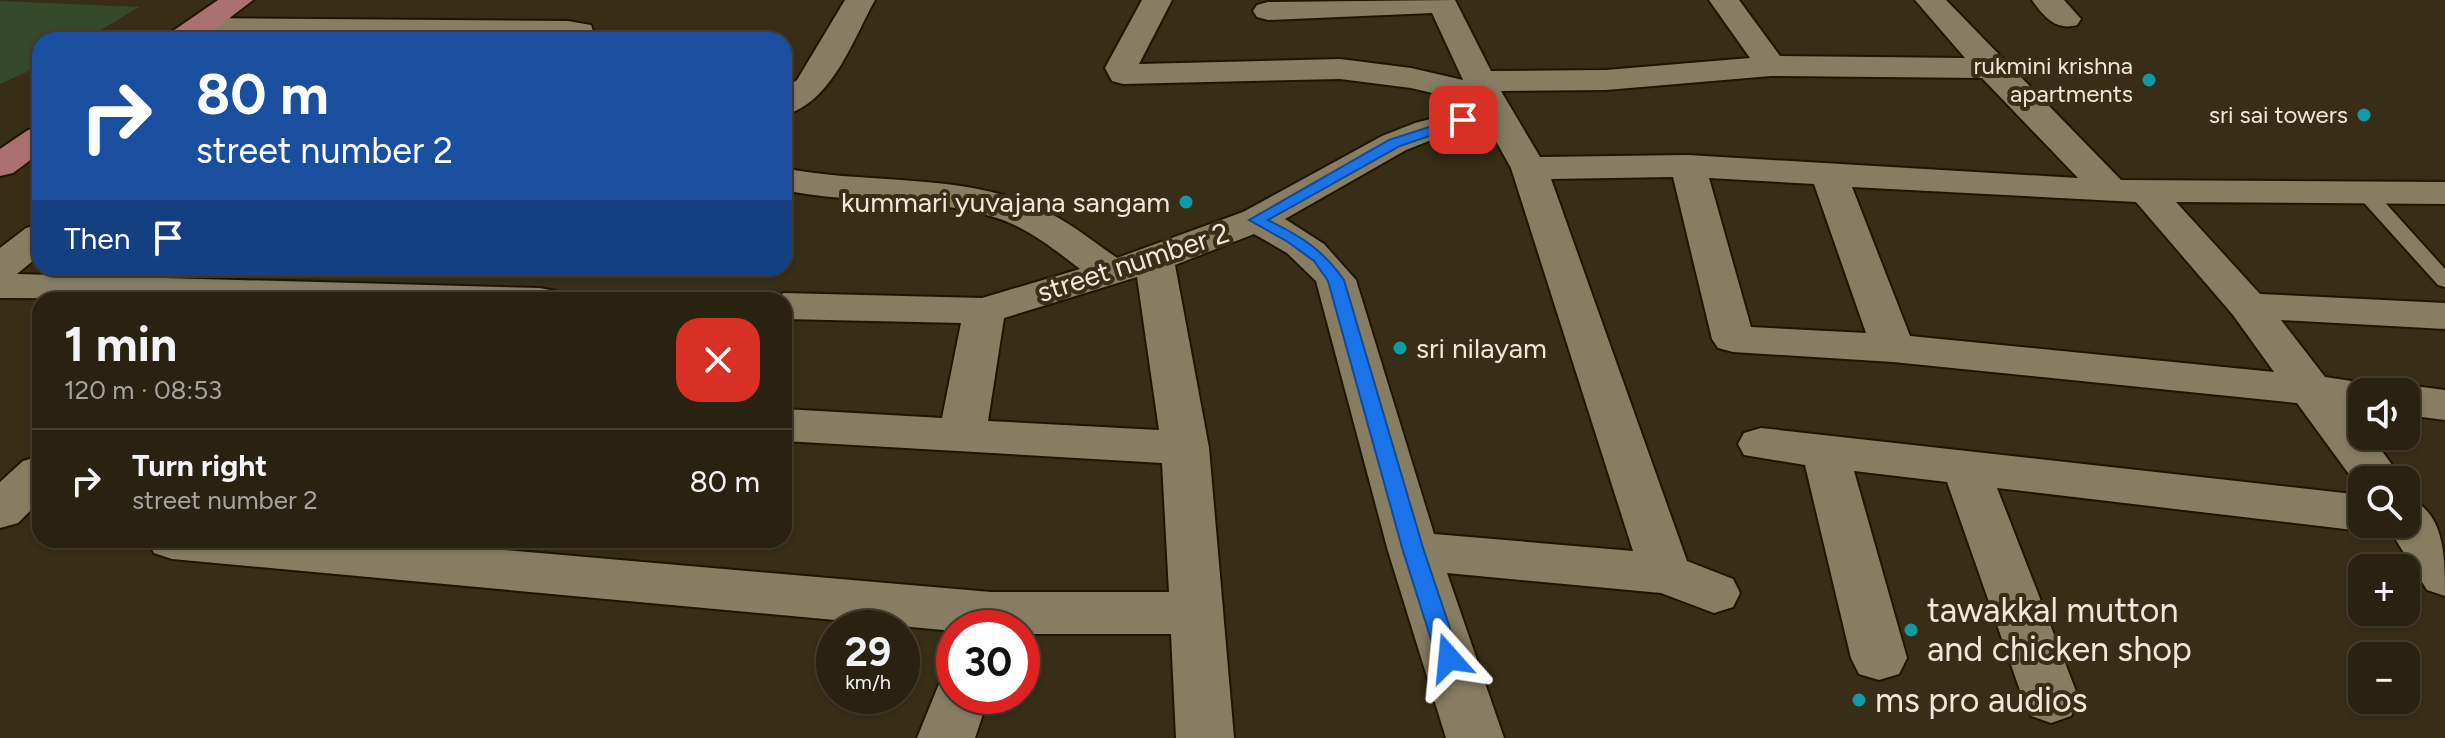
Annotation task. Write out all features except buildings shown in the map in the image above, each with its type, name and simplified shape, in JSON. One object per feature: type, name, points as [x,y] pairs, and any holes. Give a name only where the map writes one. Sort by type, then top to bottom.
[{"type":"main road","points":[[193,32],[238,0]]},
{"type":"main road","points":[[0,165],[32,143]]},
{"type":"street","points":[[386,28],[421,0]]},
{"type":"street","points":[[792,99],[810,86],[860,0]]},
{"type":"street","points":[[1157,0],[1120,73],[1340,69],[1411,78],[1489,96],[1606,80],[1771,66],[1991,68]]},
{"type":"street","points":[[1724,0],[1771,66]]},
{"type":"street","points":[[1930,0],[1991,68],[2128,190],[2248,306],[2368,466]]},
{"type":"street","points":[[1268,11],[1441,2],[1529,168],[1666,574]]},
{"type":"street","points":[[255,32],[386,28],[580,32]]},
{"type":"street","name":"street number 2","points":[[792,306],[984,311],[1132,265],[1256,220],[1394,143],[1427,130],[1489,96]]},
{"type":"street","points":[[1529,168],[1688,166],[2128,190],[2445,193]]},
{"type":"street","points":[[1688,166],[1733,339],[1893,348],[2348,393]]},
{"type":"street","points":[[1829,175],[1893,348]]},
{"type":"street","points":[[792,180],[974,202],[1012,210],[1047,229],[1132,265],[1185,448],[1205,738]]},
{"type":"street","points":[[1256,220],[1293,238],[1320,258],[1336,280],[1414,551],[1475,738]]},
{"type":"street","points":[[0,268],[32,242]]},
{"type":"street","points":[[0,286],[240,287],[355,292]]},
{"type":"street","points":[[2248,306],[2445,316]]},
{"type":"street","points":[[962,435],[984,311]]},
{"type":"street","points":[[2420,402],[2445,405]]},
{"type":"street","points":[[792,425],[1185,448]]},
{"type":"street","points":[[1761,444],[2348,511]]},
{"type":"street","points":[[1825,452],[1879,658]]},
{"type":"street","points":[[1965,466],[2051,699]]},
{"type":"street","points":[[0,510],[32,480]]},
{"type":"street","points":[[2419,538],[2445,576]]},
{"type":"street","points":[[254,548],[936,615]]},
{"type":"street","points":[[1414,551],[1666,574],[1714,593]]},
{"type":"street","points":[[1040,618],[1198,613]]},
{"type":"street","points":[[946,738],[955,714]]},
{"type":"lane","points":[[2364,191],[2445,281]]},
{"type":"green space","points":[[0,1],[139,7],[97,32],[32,32],[32,70],[0,84]]},
{"type":"place","name":"rukmini krishna apartments","points":[[2149,80]]},
{"type":"place","name":"sri sai towers","points":[[2364,115]]},
{"type":"place","name":"kummari yuvajana sangam","points":[[1186,202]]},
{"type":"place","name":"sri nilayam","points":[[1400,348]]},
{"type":"place","name":"tawakkal mutton and chicken shop","points":[[1911,630]]},
{"type":"place","name":"ms pro audios","points":[[1859,700]]},
{"type":"route","points":[[1449,658],[1414,551],[1336,280],[1320,258],[1293,238],[1256,220],[1394,143],[1463,120]]}]
